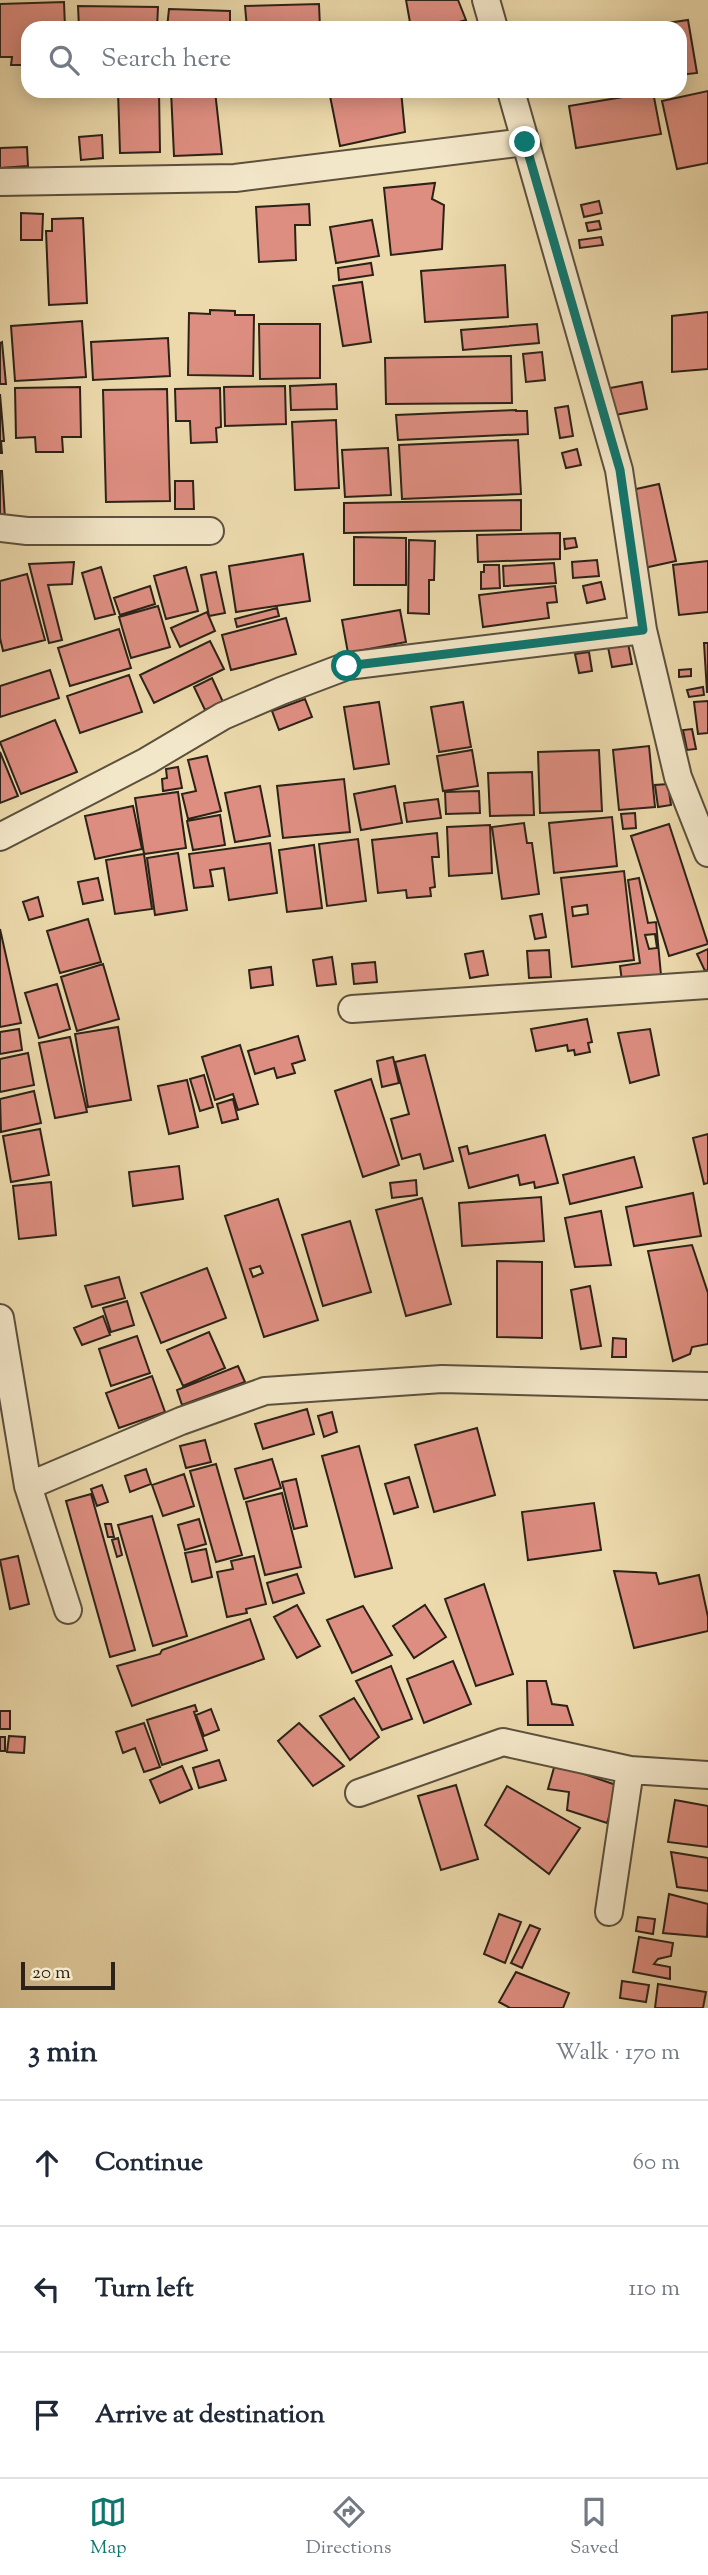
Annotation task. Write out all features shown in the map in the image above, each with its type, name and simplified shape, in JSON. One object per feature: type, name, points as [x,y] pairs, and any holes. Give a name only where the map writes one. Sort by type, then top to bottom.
[{"type":"street","points":[[486,0],[492,21]]},
{"type":"street","points":[[513,98],[620,470],[643,630],[678,777],[708,853]]},
{"type":"street","points":[[0,181],[235,178],[525,142]]},
{"type":"street","points":[[0,528],[27,531],[210,531]]},
{"type":"street","points":[[0,837],[147,761],[223,716],[347,666],[643,630]]},
{"type":"street","points":[[352,1009],[708,985]]},
{"type":"street","points":[[0,1318],[28,1486],[68,1611]]},
{"type":"street","points":[[28,1486],[181,1421],[265,1391],[442,1379],[708,1386]]},
{"type":"street","points":[[359,1793],[503,1742],[630,1770],[708,1774]]},
{"type":"street","points":[[609,1912],[630,1770]]},
{"type":"building","points":[[406,0],[458,0],[466,20],[462,21],[410,21]]},
{"type":"building","points":[[64,2],[65,21],[21,21],[21,65],[11,65],[12,57],[0,57],[0,4]]},
{"type":"building","points":[[319,4],[320,21],[246,21],[245,6]]},
{"type":"building","points":[[78,6],[158,7],[157,21],[79,21]]},
{"type":"building","points":[[169,9],[230,11],[230,21],[168,21]]},
{"type":"building","points":[[688,20],[697,73],[687,74],[687,21],[681,21]]},
{"type":"building","points":[[708,91],[708,163],[677,169],[662,101],[687,98],[687,96]]},
{"type":"building","points":[[118,98],[159,98],[160,152],[120,153]]},
{"type":"building","points":[[171,98],[216,98],[222,154],[174,156]]},
{"type":"building","points":[[330,98],[402,98],[405,132],[340,146]]},
{"type":"building","points":[[617,98],[654,98],[661,134],[576,148],[569,106]]},
{"type":"building","points":[[102,135],[103,158],[81,160],[79,137]]},
{"type":"building","points":[[27,147],[28,166],[0,168],[0,148]]},
{"type":"building","points":[[435,183],[432,199],[444,205],[442,249],[391,255],[384,188]]},
{"type":"building","points":[[599,201],[602,213],[584,217],[581,205]]},
{"type":"building","points":[[309,204],[310,225],[295,225],[296,260],[259,262],[256,207]]},
{"type":"building","points":[[21,213],[43,214],[42,240],[21,240]]},
{"type":"building","points":[[83,218],[87,303],[49,305],[46,231],[52,231],[52,219]]},
{"type":"building","points":[[372,220],[379,256],[336,263],[330,227]]},
{"type":"building","points":[[599,221],[601,229],[588,231],[586,223]]},
{"type":"building","points":[[601,237],[603,245],[580,248],[579,240]]},
{"type":"building","points":[[371,263],[373,275],[339,280],[338,268]]},
{"type":"building","points":[[505,265],[508,317],[425,322],[421,271]]},
{"type":"building","points":[[362,282],[371,342],[343,346],[333,286]]},
{"type":"building","points":[[210,310],[235,311],[235,315],[254,315],[253,376],[188,375],[189,313],[210,314]]},
{"type":"building","points":[[708,312],[708,369],[672,372],[672,316]]},
{"type":"building","points":[[82,321],[86,377],[15,381],[11,326]]},
{"type":"building","points":[[259,324],[320,324],[320,378],[260,379]]},
{"type":"building","points":[[537,324],[539,343],[463,350],[461,330]]},
{"type":"building","points":[[168,338],[170,376],[93,380],[91,342]]},
{"type":"building","points":[[2,342],[6,384],[0,384]]},
{"type":"building","points":[[542,352],[545,380],[526,382],[523,354]]},
{"type":"building","points":[[511,356],[512,403],[386,404],[385,358]]},
{"type":"building","points":[[642,382],[647,409],[615,415],[610,388]]},
{"type":"building","points":[[336,384],[337,409],[291,410],[290,386]]},
{"type":"building","points":[[285,386],[286,424],[225,426],[224,387]]},
{"type":"building","points":[[80,387],[81,437],[62,437],[63,452],[36,452],[35,437],[16,438],[15,388]]},
{"type":"building","points":[[220,388],[221,427],[216,428],[217,442],[191,443],[190,421],[176,421],[175,389]]},
{"type":"building","points":[[167,389],[170,501],[106,502],[103,390]]},
{"type":"building","points":[[0,394],[4,441],[1,441],[2,453],[0,453]]},
{"type":"building","points":[[568,406],[573,436],[560,438],[555,408]]},
{"type":"building","points":[[527,411],[528,434],[398,440],[396,415]]},
{"type":"building","points":[[336,420],[339,488],[295,490],[292,422]]},
{"type":"building","points":[[518,440],[521,494],[402,499],[399,445]]},
{"type":"building","points":[[388,448],[391,495],[345,497],[342,450]]},
{"type":"building","points":[[577,449],[581,465],[566,468],[562,453]]},
{"type":"building","points":[[2,471],[5,519],[0,519]]},
{"type":"building","points":[[175,481],[193,481],[194,509],[175,509]]},
{"type":"building","points":[[659,484],[676,561],[644,568],[627,491]]},
{"type":"building","points":[[521,500],[521,530],[344,533],[344,503]]},
{"type":"building","points":[[560,533],[560,559],[478,562],[477,535]]},
{"type":"building","points":[[354,537],[406,538],[406,585],[354,585]]},
{"type":"building","points":[[575,538],[577,547],[565,549],[564,539]]},
{"type":"building","points":[[409,540],[435,541],[434,580],[429,580],[429,614],[408,613]]},
{"type":"building","points":[[303,554],[310,601],[236,612],[229,566]]},
{"type":"building","points":[[597,560],[599,576],[573,578],[572,562]]},
{"type":"building","points":[[708,561],[708,612],[679,615],[673,565]]},
{"type":"building","points":[[74,562],[72,584],[48,585],[62,640],[49,643],[29,564]]},
{"type":"building","points":[[554,563],[556,583],[504,586],[503,566]]},
{"type":"building","points":[[484,565],[499,565],[500,588],[481,589],[481,572],[484,572]]},
{"type":"building","points":[[101,567],[115,614],[95,619],[82,573]]},
{"type":"building","points":[[186,567],[198,611],[166,619],[154,576]]},
{"type":"building","points":[[216,572],[225,613],[209,616],[201,575]]},
{"type":"building","points":[[27,574],[45,640],[3,651],[0,638],[0,581]]},
{"type":"building","points":[[601,582],[605,599],[587,603],[583,586]]},
{"type":"building","points":[[150,586],[155,604],[120,615],[114,598]]},
{"type":"building","points":[[555,586],[557,602],[547,603],[549,618],[483,627],[479,595]]},
{"type":"building","points":[[158,606],[170,647],[131,658],[119,617]]},
{"type":"building","points":[[277,608],[279,616],[237,627],[235,619]]},
{"type":"building","points":[[400,610],[406,642],[348,653],[342,620]]},
{"type":"building","points":[[207,612],[215,631],[180,647],[171,628]]},
{"type":"building","points":[[286,618],[296,654],[231,670],[222,635]]},
{"type":"building","points":[[119,629],[131,668],[70,686],[58,648]]},
{"type":"building","points":[[210,641],[224,669],[154,703],[140,675]]},
{"type":"building","points":[[628,643],[632,664],[612,667],[608,647]]},
{"type":"building","points":[[704,643],[708,643],[708,692],[707,692]]},
{"type":"building","points":[[589,652],[592,671],[579,673],[575,654]]},
{"type":"building","points":[[691,669],[691,676],[679,677],[679,670]]},
{"type":"building","points":[[50,670],[59,698],[0,717],[0,686]]},
{"type":"building","points":[[129,675],[142,712],[80,733],[67,696]]},
{"type":"building","points":[[212,678],[223,702],[205,710],[194,687]]},
{"type":"building","points":[[703,687],[704,695],[689,697],[687,690]]},
{"type":"building","points":[[305,699],[312,717],[279,730],[272,711]]},
{"type":"building","points":[[708,701],[708,733],[698,734],[694,702]]},
{"type":"building","points":[[379,702],[389,764],[354,769],[344,707]]},
{"type":"building","points":[[463,702],[471,747],[439,752],[431,707]]},
{"type":"building","points":[[55,720],[77,772],[21,794],[0,742]]},
{"type":"building","points":[[692,729],[696,749],[687,750],[683,730]]},
{"type":"building","points":[[649,746],[655,807],[619,810],[613,750]]},
{"type":"building","points":[[472,750],[478,786],[443,791],[437,756]]},
{"type":"building","points":[[599,750],[602,811],[540,813],[538,752]]},
{"type":"building","points":[[0,752],[18,796],[0,803]]},
{"type":"building","points":[[207,756],[221,811],[188,819],[182,794],[196,791],[188,760]]},
{"type":"building","points":[[178,767],[182,788],[163,791],[162,779],[167,778],[166,769]]},
{"type":"building","points":[[532,772],[534,815],[490,816],[488,773]]},
{"type":"building","points":[[344,779],[350,832],[283,838],[277,786]]},
{"type":"building","points":[[668,784],[671,805],[658,807],[655,785]]},
{"type":"building","points":[[260,786],[270,836],[235,842],[225,793]]},
{"type":"building","points":[[395,786],[402,823],[361,830],[354,794]]},
{"type":"building","points":[[479,791],[480,813],[446,814],[445,792]]},
{"type":"building","points":[[178,792],[186,848],[144,854],[135,798]]},
{"type":"building","points":[[438,799],[441,818],[407,822],[404,803]]},
{"type":"building","points":[[133,806],[142,849],[95,859],[85,816]]},
{"type":"building","points":[[635,813],[636,828],[623,829],[621,814]]},
{"type":"building","points":[[220,815],[225,845],[193,850],[187,821]]},
{"type":"building","points":[[612,817],[617,866],[554,873],[549,823]]},
{"type":"building","points":[[524,823],[527,843],[532,843],[539,894],[502,899],[492,827]]},
{"type":"building","points":[[669,824],[708,944],[669,956],[631,836]]},
{"type":"building","points":[[490,825],[492,873],[449,876],[447,827]]},
{"type":"building","points":[[437,833],[439,857],[432,857],[435,887],[430,888],[431,896],[407,898],[406,890],[378,893],[372,840]]},
{"type":"building","points":[[358,839],[366,901],[327,906],[319,844]]},
{"type":"building","points":[[270,843],[277,893],[229,900],[224,868],[210,870],[213,886],[194,888],[189,854]]},
{"type":"building","points":[[314,845],[322,908],[287,912],[279,850]]},
{"type":"building","points":[[178,853],[187,910],[155,915],[147,858]]},
{"type":"building","points":[[144,854],[152,909],[115,914],[106,860]]},
{"type":"building","points":[[624,871],[634,960],[572,967],[561,878]],"holes":[[[587,905],[588,914],[573,916],[572,907]]]},
{"type":"building","points":[[98,878],[103,900],[83,904],[78,882]]},
{"type":"building","points":[[639,878],[648,923],[656,922],[661,975],[622,981],[620,966],[640,963],[628,880]],"holes":[[[655,934],[657,948],[649,949],[645,935]]]},
{"type":"building","points":[[38,897],[43,916],[29,920],[23,902]]},
{"type":"building","points":[[542,914],[546,937],[535,939],[530,916]]},
{"type":"building","points":[[88,919],[101,962],[60,973],[47,931]]},
{"type":"building","points":[[0,929],[21,1023],[0,1027]]},
{"type":"building","points":[[708,949],[708,970],[705,971],[697,954]]},
{"type":"building","points":[[549,950],[551,977],[529,978],[527,951]]},
{"type":"building","points":[[483,951],[488,975],[470,978],[465,954]]},
{"type":"building","points":[[332,957],[336,984],[317,986],[313,960]]},
{"type":"building","points":[[375,962],[377,982],[354,984],[352,964]]},
{"type":"building","points":[[103,964],[119,1019],[77,1031],[61,977]]},
{"type":"building","points":[[271,967],[273,985],[251,988],[249,970]]},
{"type":"building","points":[[57,984],[70,1029],[39,1038],[25,993]]},
{"type":"building","points":[[587,1019],[592,1042],[588,1043],[590,1052],[575,1055],[574,1050],[568,1051],[567,1045],[536,1051],[531,1029]]},
{"type":"building","points":[[118,1027],[131,1100],[88,1107],[75,1034]]},
{"type":"building","points":[[19,1029],[22,1050],[0,1054],[0,1032]]},
{"type":"building","points":[[650,1029],[659,1075],[630,1083],[618,1033]]},
{"type":"building","points":[[298,1036],[305,1060],[292,1064],[295,1073],[277,1078],[274,1068],[255,1074],[248,1051]]},
{"type":"building","points":[[70,1037],[87,1112],[55,1118],[39,1043]]},
{"type":"building","points":[[240,1045],[258,1104],[238,1110],[233,1094],[215,1100],[202,1057]]},
{"type":"building","points":[[28,1053],[34,1085],[0,1092],[0,1059]]},
{"type":"building","points":[[425,1055],[453,1161],[424,1169],[420,1154],[402,1159],[391,1119],[409,1114],[395,1062]]},
{"type":"building","points":[[393,1057],[399,1083],[382,1087],[377,1061]]},
{"type":"building","points":[[204,1075],[213,1107],[200,1111],[190,1079]]},
{"type":"building","points":[[371,1079],[399,1165],[363,1177],[335,1091]]},
{"type":"building","points":[[187,1080],[198,1127],[169,1134],[158,1086]]},
{"type":"building","points":[[34,1091],[41,1123],[1,1132],[0,1099]]},
{"type":"building","points":[[233,1099],[238,1119],[222,1123],[217,1104]]},
{"type":"building","points":[[40,1129],[49,1175],[11,1182],[3,1136]]},
{"type":"building","points":[[708,1134],[708,1183],[704,1184],[693,1138]]},
{"type":"building","points":[[545,1135],[558,1183],[535,1188],[534,1182],[520,1185],[518,1175],[469,1188],[459,1148],[467,1146],[469,1154]]},
{"type":"building","points":[[634,1157],[642,1187],[570,1204],[563,1175]]},
{"type":"building","points":[[179,1166],[183,1199],[133,1206],[129,1172]]},
{"type":"building","points":[[416,1180],[417,1195],[392,1198],[390,1183]]},
{"type":"building","points":[[51,1182],[56,1235],[19,1239],[13,1186]]},
{"type":"building","points":[[693,1193],[701,1236],[634,1246],[626,1207]]},
{"type":"building","points":[[541,1197],[544,1241],[462,1246],[459,1203]]},
{"type":"building","points":[[422,1198],[451,1304],[406,1316],[376,1210]]},
{"type":"building","points":[[278,1199],[318,1320],[264,1337],[225,1216]],"holes":[[[260,1266],[263,1273],[253,1277],[250,1269]]]},
{"type":"building","points":[[601,1211],[611,1265],[575,1267],[565,1218]]},
{"type":"building","points":[[350,1221],[371,1292],[323,1306],[302,1235]]},
{"type":"building","points":[[692,1245],[708,1293],[708,1344],[692,1347],[690,1354],[673,1361],[648,1251]]},
{"type":"building","points":[[497,1261],[542,1262],[542,1338],[497,1337]]},
{"type":"building","points":[[207,1268],[226,1318],[161,1343],[141,1293]]},
{"type":"building","points":[[119,1277],[125,1298],[92,1307],[85,1286]]},
{"type":"building","points":[[590,1286],[601,1346],[581,1349],[571,1290]]},
{"type":"building","points":[[127,1301],[134,1325],[111,1332],[103,1308]]},
{"type":"building","points":[[103,1316],[110,1335],[82,1345],[74,1328]]},
{"type":"building","points":[[209,1332],[225,1368],[183,1386],[167,1350]]},
{"type":"building","points":[[137,1336],[150,1373],[111,1386],[99,1349]]},
{"type":"building","points":[[613,1338],[626,1339],[626,1357],[612,1357]]},
{"type":"building","points":[[238,1366],[245,1382],[182,1405],[177,1390]]},
{"type":"building","points":[[152,1376],[165,1412],[119,1428],[106,1393]]},
{"type":"building","points":[[307,1409],[314,1434],[263,1449],[255,1424]]},
{"type":"building","points":[[332,1412],[337,1432],[324,1437],[318,1416]]},
{"type":"building","points":[[477,1428],[495,1495],[434,1512],[415,1445]]},
{"type":"building","points":[[205,1440],[211,1462],[186,1468],[180,1446]]},
{"type":"building","points":[[359,1446],[392,1568],[355,1577],[322,1456]]},
{"type":"building","points":[[272,1459],[281,1488],[244,1499],[235,1469]]},
{"type":"building","points":[[216,1464],[242,1555],[216,1562],[190,1471]]},
{"type":"building","points":[[146,1469],[151,1484],[130,1492],[125,1476]]},
{"type":"building","points":[[184,1474],[194,1506],[163,1516],[152,1485]]},
{"type":"building","points":[[409,1477],[418,1507],[394,1514],[385,1484]]},
{"type":"building","points":[[296,1479],[307,1526],[294,1529],[282,1482]]},
{"type":"building","points":[[102,1485],[108,1502],[97,1506],[91,1489]]},
{"type":"building","points":[[282,1493],[301,1567],[265,1575],[246,1502]]},
{"type":"building","points":[[91,1494],[135,1650],[110,1657],[66,1501]]},
{"type":"building","points":[[594,1503],[601,1550],[528,1560],[522,1512]]},
{"type":"building","points":[[152,1516],[187,1636],[153,1646],[118,1525]]},
{"type":"building","points":[[199,1519],[206,1544],[185,1550],[178,1525]]},
{"type":"building","points":[[105,1524],[111,1524],[114,1537],[108,1537]]},
{"type":"building","points":[[118,1538],[122,1555],[117,1557],[112,1540]]},
{"type":"building","points":[[206,1549],[212,1577],[192,1582],[185,1553]]},
{"type":"building","points":[[18,1556],[29,1604],[10,1609],[0,1560]]},
{"type":"building","points":[[254,1556],[266,1604],[246,1609],[247,1613],[227,1617],[217,1572],[233,1569],[231,1561]]},
{"type":"building","points":[[614,1571],[656,1573],[659,1584],[699,1575],[708,1617],[708,1631],[634,1648]]},
{"type":"building","points":[[297,1574],[304,1593],[273,1603],[267,1583]]},
{"type":"building","points":[[484,1584],[513,1674],[476,1686],[445,1599]]},
{"type":"building","points":[[297,1605],[320,1646],[297,1658],[274,1617]]},
{"type":"building","points":[[425,1605],[446,1637],[414,1658],[393,1626]]},
{"type":"building","points":[[363,1606],[392,1655],[352,1673],[327,1620]]},
{"type":"building","points":[[250,1619],[264,1659],[132,1706],[117,1666],[160,1654],[162,1650]]},
{"type":"building","points":[[453,1661],[471,1704],[424,1723],[407,1679]]},
{"type":"building","points":[[391,1666],[412,1719],[382,1730],[356,1681]]},
{"type":"building","points":[[527,1681],[546,1681],[552,1704],[567,1706],[573,1725],[528,1725]]},
{"type":"building","points":[[354,1698],[379,1737],[350,1760],[320,1716]]},
{"type":"building","points":[[195,1705],[197,1711],[194,1712],[207,1750],[162,1765],[147,1720]]},
{"type":"building","points":[[211,1709],[219,1730],[204,1736],[196,1715]]},
{"type":"building","points":[[0,1711],[10,1711],[10,1729],[0,1729]]},
{"type":"building","points":[[144,1723],[160,1767],[144,1772],[135,1748],[123,1753],[116,1732]]},
{"type":"building","points":[[299,1723],[344,1766],[313,1786],[278,1741]]},
{"type":"building","points":[[9,1736],[25,1737],[24,1753],[7,1752]]},
{"type":"building","points":[[0,1737],[5,1737],[5,1751],[0,1751]]},
{"type":"building","points":[[219,1760],[226,1780],[199,1788],[193,1768]]},
{"type":"building","points":[[555,1764],[619,1786],[607,1823],[567,1810],[569,1792],[548,1789]]},
{"type":"building","points":[[182,1766],[192,1789],[160,1803],[150,1780]]},
{"type":"building","points":[[456,1785],[478,1859],[441,1870],[418,1796]]},
{"type":"building","points":[[507,1786],[580,1828],[549,1874],[485,1825]]},
{"type":"building","points":[[675,1800],[708,1806],[708,1847],[668,1842]]},
{"type":"building","points":[[671,1852],[708,1858],[708,1891],[677,1887]]},
{"type":"building","points":[[669,1894],[708,1904],[707,1937],[663,1933]]},
{"type":"building","points":[[499,1914],[521,1922],[505,1963],[484,1954]]},
{"type":"building","points":[[638,1917],[655,1919],[653,1934],[636,1931]]},
{"type":"building","points":[[530,1925],[540,1929],[522,1968],[511,1963]]},
{"type":"building","points":[[639,1937],[673,1943],[671,1956],[658,1959],[654,1964],[670,1967],[670,1979],[633,1972]]},
{"type":"building","points":[[516,1972],[569,1993],[563,2008],[510,2008],[499,2002]]},
{"type":"building","points":[[622,1981],[649,1985],[646,2002],[620,1998]]},
{"type":"building","points":[[658,1984],[706,1992],[703,2008],[655,2008]]},
{"type":"route","points":[[347,666],[643,630],[620,470],[525,142]]}]
